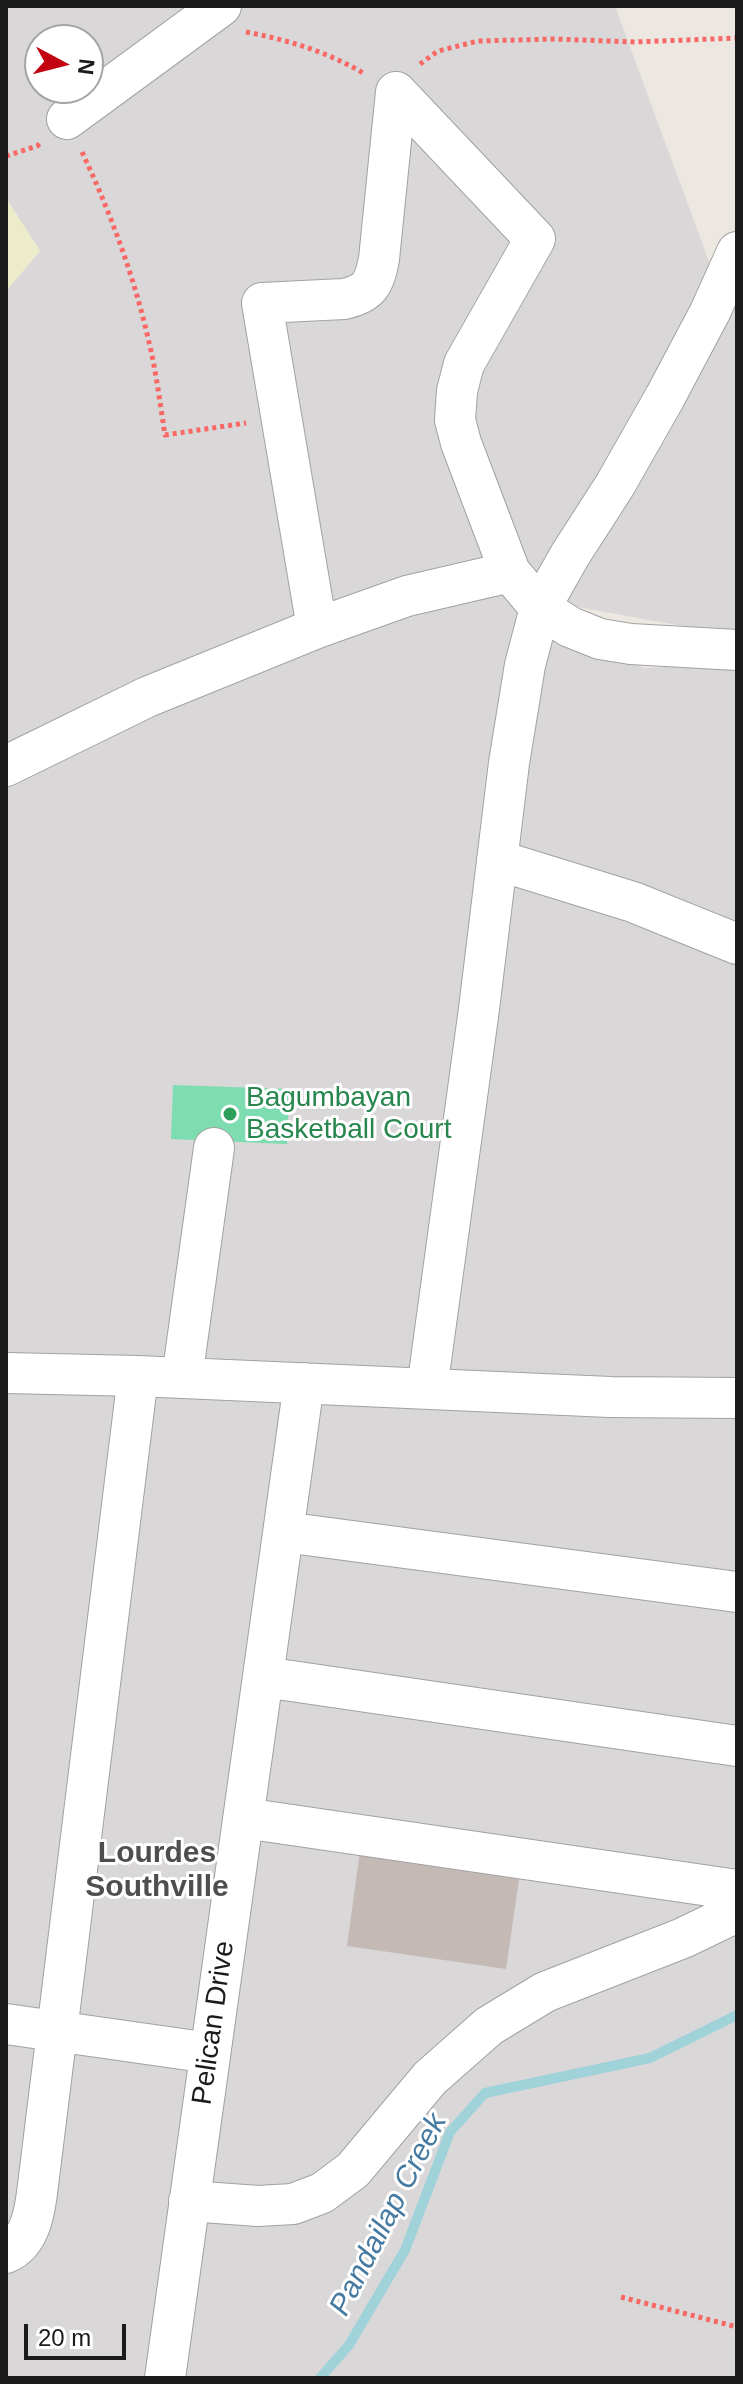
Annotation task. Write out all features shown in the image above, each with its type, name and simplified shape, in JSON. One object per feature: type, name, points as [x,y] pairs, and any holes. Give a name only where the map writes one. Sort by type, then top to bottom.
[{"type":"street","points":[[67,119],[210,14]]},
{"type":"street","points":[[317,628],[262,303],[344,299],[369,289],[379,259],[396,92]]},
{"type":"street","points":[[396,92],[535,239],[464,364],[457,391],[455,420],[461,443],[510,572],[540,608],[570,627],[600,639],[631,644],[737,650]]},
{"type":"street","points":[[427,1389],[509,763],[525,665],[540,608],[665,397],[710,312],[737,252]]},
{"type":"street","points":[[6,766],[147,697],[317,628],[407,596],[510,572]]},
{"type":"street","points":[[497,860],[633,902],[737,944]]},
{"type":"street","points":[[182,1378],[214,1148]]},
{"type":"street","points":[[6,1373],[610,1397],[737,1398]]},
{"type":"street","points":[[6,2253],[13,2250],[27,2234],[33,2214],[23,2167],[57,2031],[138,1376]]},
{"type":"street","name":"Pelican Drive","points":[[165,2378],[304,1383]]},
{"type":"street","points":[[284,1532],[737,1592]]},
{"type":"street","points":[[264,1677],[737,1746]]},
{"type":"street","points":[[244,1818],[737,1890]]},
{"type":"street","points":[[189,2201],[258,2206],[293,2204],[322,2193],[353,2170],[430,2078],[489,2026],[545,1992],[683,1938],[737,1912]]},
{"type":"street","points":[[6,2024],[210,2053]]},
{"type":"path","points":[[210,14],[347,63],[396,92],[415,67],[438,51],[478,41],[555,39],[635,42],[737,38]]},
{"type":"path","points":[[67,119],[108,210],[130,273],[149,339],[165,435],[281,419]]},
{"type":"path","points":[[621,2297],[737,2327]]},
{"type":"shaded area","points":[[6,6],[615,6],[719,289],[530,609],[644,668],[737,662],[737,2378],[6,2378],[6,291],[40,251],[6,198]]},
{"type":"shaded area","points":[[737,289],[737,636],[556,603]]},
{"type":"green space","points":[[6,198],[40,251],[6,291]]},
{"type":"green space","name":"Bagumbayan Basketball Court","points":[[173,1085],[289,1089],[287,1144],[171,1139]]},
{"type":"building","points":[[360,1851],[520,1873],[506,1969],[347,1946]]},
{"type":"waterway","name":"Pandailap Creek","points":[[320,2378],[349,2345],[405,2250],[450,2132],[485,2093],[650,2058],[737,2015]]},
{"type":"place","name":"Bagumbayan Basketball Court","points":[[230,1114]]},
{"type":"district","name":"Lourdes Southville","points":[[157,1871]]}]
